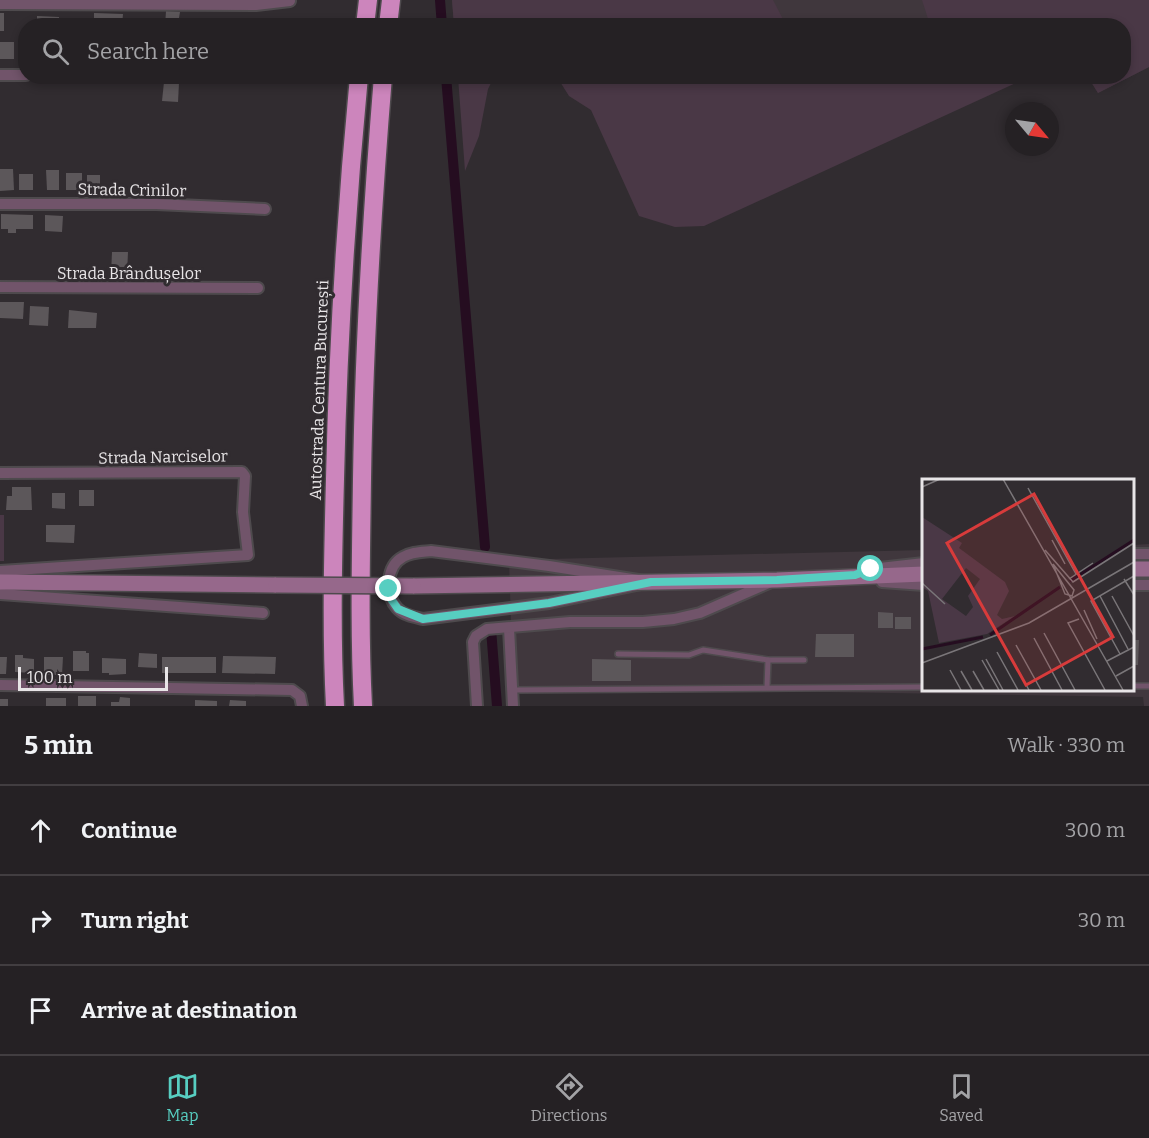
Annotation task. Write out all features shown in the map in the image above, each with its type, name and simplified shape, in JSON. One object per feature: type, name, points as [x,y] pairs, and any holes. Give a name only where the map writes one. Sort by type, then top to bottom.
[{"type":"highway","points":[[366,18],[368,0]]},
{"type":"highway","points":[[389,18],[391,0]]},
{"type":"highway","name":"Autostrada Centura București","points":[[335,706],[333,562],[338,369],[346,227],[358,84]]},
{"type":"highway","points":[[363,706],[360,562],[364,369],[371,228],[382,84]]},
{"type":"main road","points":[[0,582],[413,586],[777,580],[922,574]]},
{"type":"street","points":[[0,4],[256,5],[291,1]]},
{"type":"street","points":[[0,75],[18,75]]},
{"type":"street","name":"Strada Crinilor","points":[[0,204],[156,204],[264,209]]},
{"type":"street","name":"Strada Brândușelor","points":[[0,287],[258,288]]},
{"type":"street","name":"Strada Narciselor","points":[[0,473],[242,472],[246,476],[243,512],[248,555],[0,571]]},
{"type":"street","points":[[431,551],[651,582],[549,603],[423,619],[398,609],[391,599],[389,589],[392,569],[396,563],[408,555],[431,551]]},
{"type":"street","points":[[855,575],[871,569],[922,563]]},
{"type":"street","points":[[855,575],[872,581],[922,585]]},
{"type":"street","points":[[477,706],[473,642],[476,636],[487,629],[570,622],[643,622],[674,619],[700,613],[777,580]]},
{"type":"street","points":[[0,594],[263,613]]},
{"type":"street","points":[[509,628],[513,706]]},
{"type":"street","points":[[0,685],[292,690],[300,696],[302,706]]},
{"type":"lane","points":[[618,654],[689,655],[703,650],[768,660],[804,660]]},
{"type":"lane","points":[[767,687],[768,660]]},
{"type":"lane","points":[[512,690],[922,687]]},
{"type":"shaded area","points":[[452,0],[1149,0],[1149,67],[1131,76],[1131,18],[453,18]]},
{"type":"shaded area","points":[[452,0],[773,0],[782,18],[453,18]]},
{"type":"shaded area","points":[[922,0],[1149,0],[1149,67],[1131,76],[1131,18],[928,18]]},
{"type":"shaded area","points":[[459,84],[490,84],[479,136],[465,171]]},
{"type":"shaded area","points":[[561,84],[1014,84],[704,226],[675,227],[639,216],[591,110],[569,96]]},
{"type":"shaded area","points":[[1092,84],[1116,84],[1098,93]]},
{"type":"shaded area","points":[[1092,84],[1116,84],[1098,93]]},
{"type":"shaded area","points":[[0,515],[4,515],[4,561],[0,561]]},
{"type":"shaded area","points":[[1149,544],[1149,706],[1144,706],[1143,697],[513,687],[509,560],[922,550],[922,691],[1134,691],[1134,545]]},
{"type":"building","points":[[166,11],[180,12],[179,18],[166,18]]},
{"type":"building","points":[[0,13],[4,13],[4,31],[0,31]]},
{"type":"building","points":[[94,13],[123,14],[123,18],[94,18]]},
{"type":"building","points":[[37,16],[59,17],[59,18],[37,18]]},
{"type":"building","points":[[0,42],[14,42],[14,59],[0,59]]},
{"type":"building","points":[[164,84],[179,84],[178,102],[162,101]]},
{"type":"building","points":[[0,169],[13,169],[14,190],[0,191]]},
{"type":"building","points":[[46,170],[59,170],[59,190],[47,190]]},
{"type":"building","points":[[66,173],[82,173],[82,190],[66,190]]},
{"type":"building","points":[[19,174],[33,174],[33,190],[19,190]]},
{"type":"building","points":[[87,175],[100,175],[100,191],[87,191]]},
{"type":"building","points":[[1,214],[33,215],[33,229],[16,229],[16,233],[8,233],[8,229],[1,229]]},
{"type":"building","points":[[45,215],[63,216],[62,232],[45,231]]},
{"type":"building","points":[[112,252],[128,252],[127,275],[111,275]]},
{"type":"building","points":[[0,302],[24,302],[23,319],[0,318]]},
{"type":"building","points":[[30,306],[49,307],[48,326],[29,325]]},
{"type":"building","points":[[69,310],[97,313],[96,328],[68,328]]},
{"type":"building","points":[[12,487],[31,487],[32,510],[6,510],[7,496],[12,496]]},
{"type":"building","points":[[79,490],[94,490],[94,506],[79,506]]},
{"type":"building","points":[[52,493],[65,493],[65,509],[52,508]]},
{"type":"building","points":[[46,525],[75,525],[74,543],[46,542]]},
{"type":"building","points":[[878,612],[893,613],[893,628],[878,628]]},
{"type":"building","points":[[895,617],[911,617],[911,629],[895,629]]},
{"type":"building","points":[[816,634],[854,634],[854,657],[815,657]]},
{"type":"building","points":[[1134,640],[1139,640],[1138,665],[1134,665]]},
{"type":"building","points":[[73,651],[89,653],[89,671],[73,671]]},
{"type":"building","points":[[139,653],[157,654],[157,668],[138,667]]},
{"type":"building","points":[[15,655],[34,659],[34,673],[15,672]]},
{"type":"building","points":[[223,656],[276,657],[275,674],[222,673]]},
{"type":"building","points":[[0,657],[7,657],[6,674],[0,674]]},
{"type":"building","points":[[44,657],[63,657],[62,675],[44,675]]},
{"type":"building","points":[[162,657],[216,657],[216,673],[162,673]]},
{"type":"building","points":[[102,658],[126,659],[126,674],[102,673]]},
{"type":"building","points":[[592,659],[631,660],[631,681],[592,681]]},
{"type":"building","points":[[78,696],[96,696],[96,706],[78,706]]},
{"type":"building","points":[[120,697],[130,698],[130,706],[111,706],[111,702],[119,702]]},
{"type":"building","points":[[46,698],[66,698],[66,706],[46,706]]},
{"type":"building","points":[[0,699],[8,699],[8,706],[0,706]]},
{"type":"building","points":[[195,700],[217,701],[217,706],[195,706]]},
{"type":"building","points":[[230,700],[246,701],[246,706],[229,706]]},
{"type":"waterway","points":[[440,0],[441,18]]},
{"type":"waterway","points":[[447,84],[485,547]]},
{"type":"waterway","points":[[491,629],[497,706]]},
{"type":"route","points":[[389,589],[391,599],[398,609],[410,616],[423,619],[549,603],[651,582],[777,580],[855,575],[871,569]]}]
